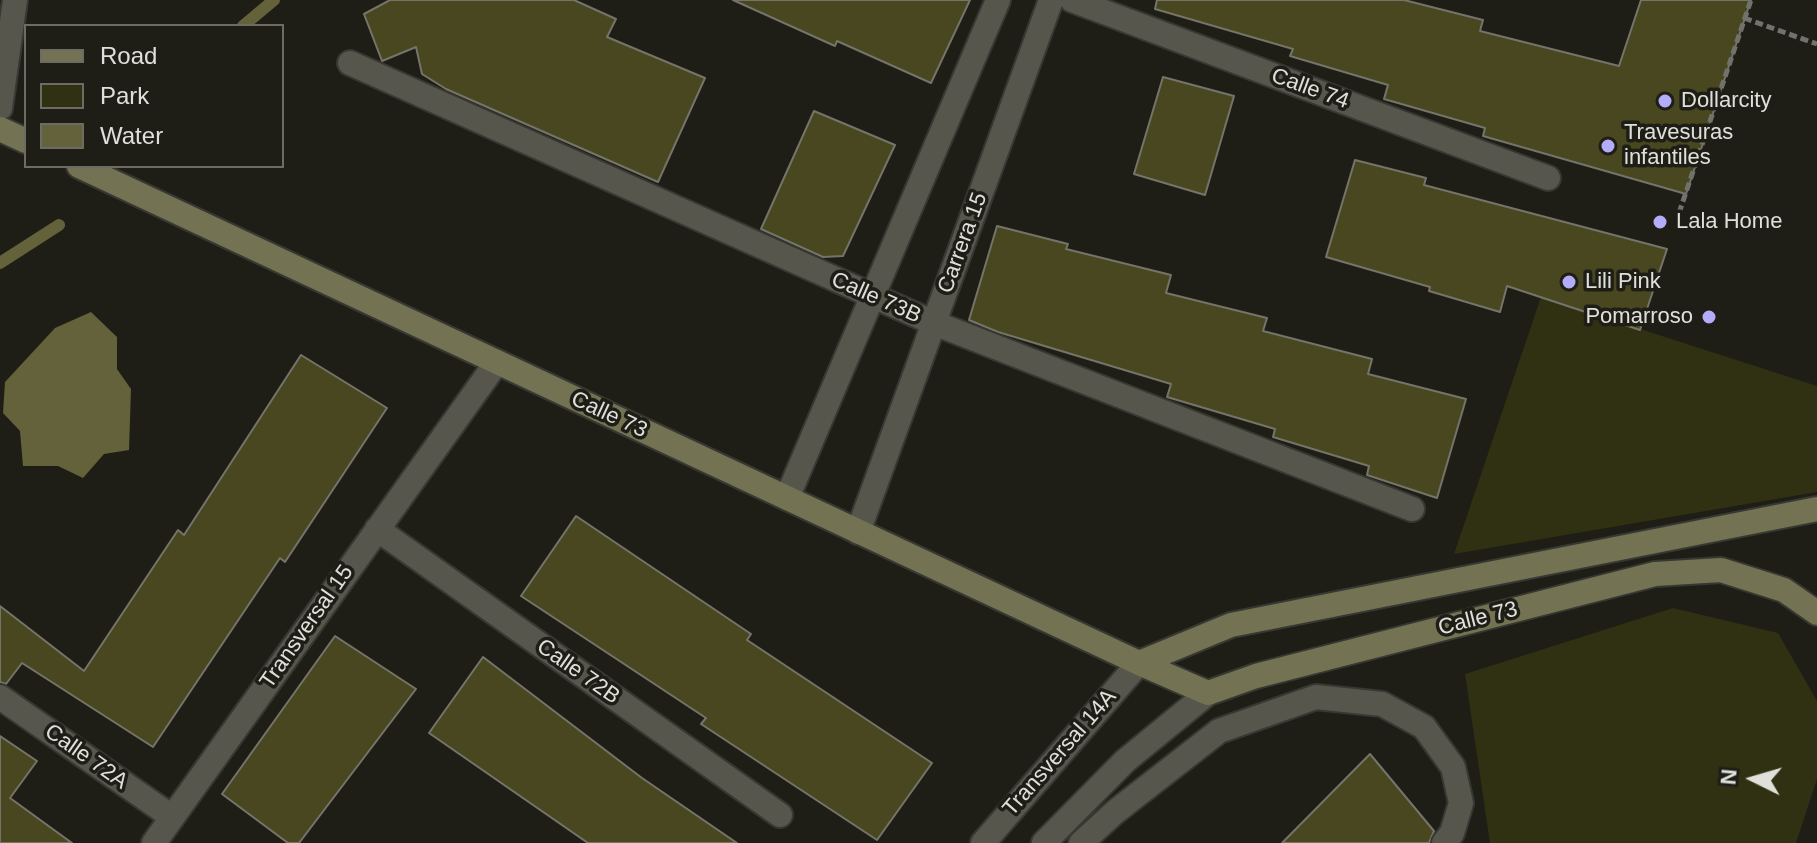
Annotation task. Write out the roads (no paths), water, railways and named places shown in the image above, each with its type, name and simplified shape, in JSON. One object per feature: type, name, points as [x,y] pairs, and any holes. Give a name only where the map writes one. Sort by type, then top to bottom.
[{"type":"street","points":[[0,108],[15,0]]},
{"type":"street","points":[[787,498],[998,0]]},
{"type":"street","name":"Carrera 15","points":[[858,532],[1051,0]]},
{"type":"street","name":"Calle 74","points":[[1072,0],[1548,178]]},
{"type":"street","name":"Calle 73B","points":[[350,63],[934,323],[1412,509]]},
{"type":"street","points":[[0,129],[24,140]]},
{"type":"street","name":"Calle 73","points":[[83,168],[1208,693],[1256,676],[1655,574],[1721,570],[1784,590],[1817,613]]},
{"type":"street","name":"Transversal 15","points":[[154,843],[497,362]]},
{"type":"street","name":"Calle 73","points":[[1139,663],[1231,625],[1817,509]]},
{"type":"street","name":"Calle 72B","points":[[377,529],[780,815]]},
{"type":"street","name":"Transversal 14A","points":[[983,843],[1139,663]]},
{"type":"street","points":[[1044,843],[1125,761],[1208,693]]},
{"type":"street","name":"Calle 72A","points":[[0,697],[172,817]]},
{"type":"street","points":[[1081,843],[1115,812],[1219,731],[1316,697],[1382,704],[1424,727],[1453,767],[1461,803],[1452,833],[1444,843]]},
{"type":"water","points":[[91,312],[117,337],[117,369],[131,389],[129,450],[104,454],[83,478],[58,466],[23,466],[20,431],[3,413],[5,382],[55,328]]},
{"type":"waterway","points":[[245,24],[274,0]]},
{"type":"waterway","points":[[0,263],[59,225]]},
{"type":"place","name":"Dollarcity","points":[[1665,101]]},
{"type":"place","name":"Travesuras infantiles","points":[[1608,146]]},
{"type":"place","name":"Lala Home","points":[[1660,222]]},
{"type":"place","name":"Lili Pink","points":[[1569,282]]},
{"type":"place","name":"Pomarroso","points":[[1709,317]]}]
